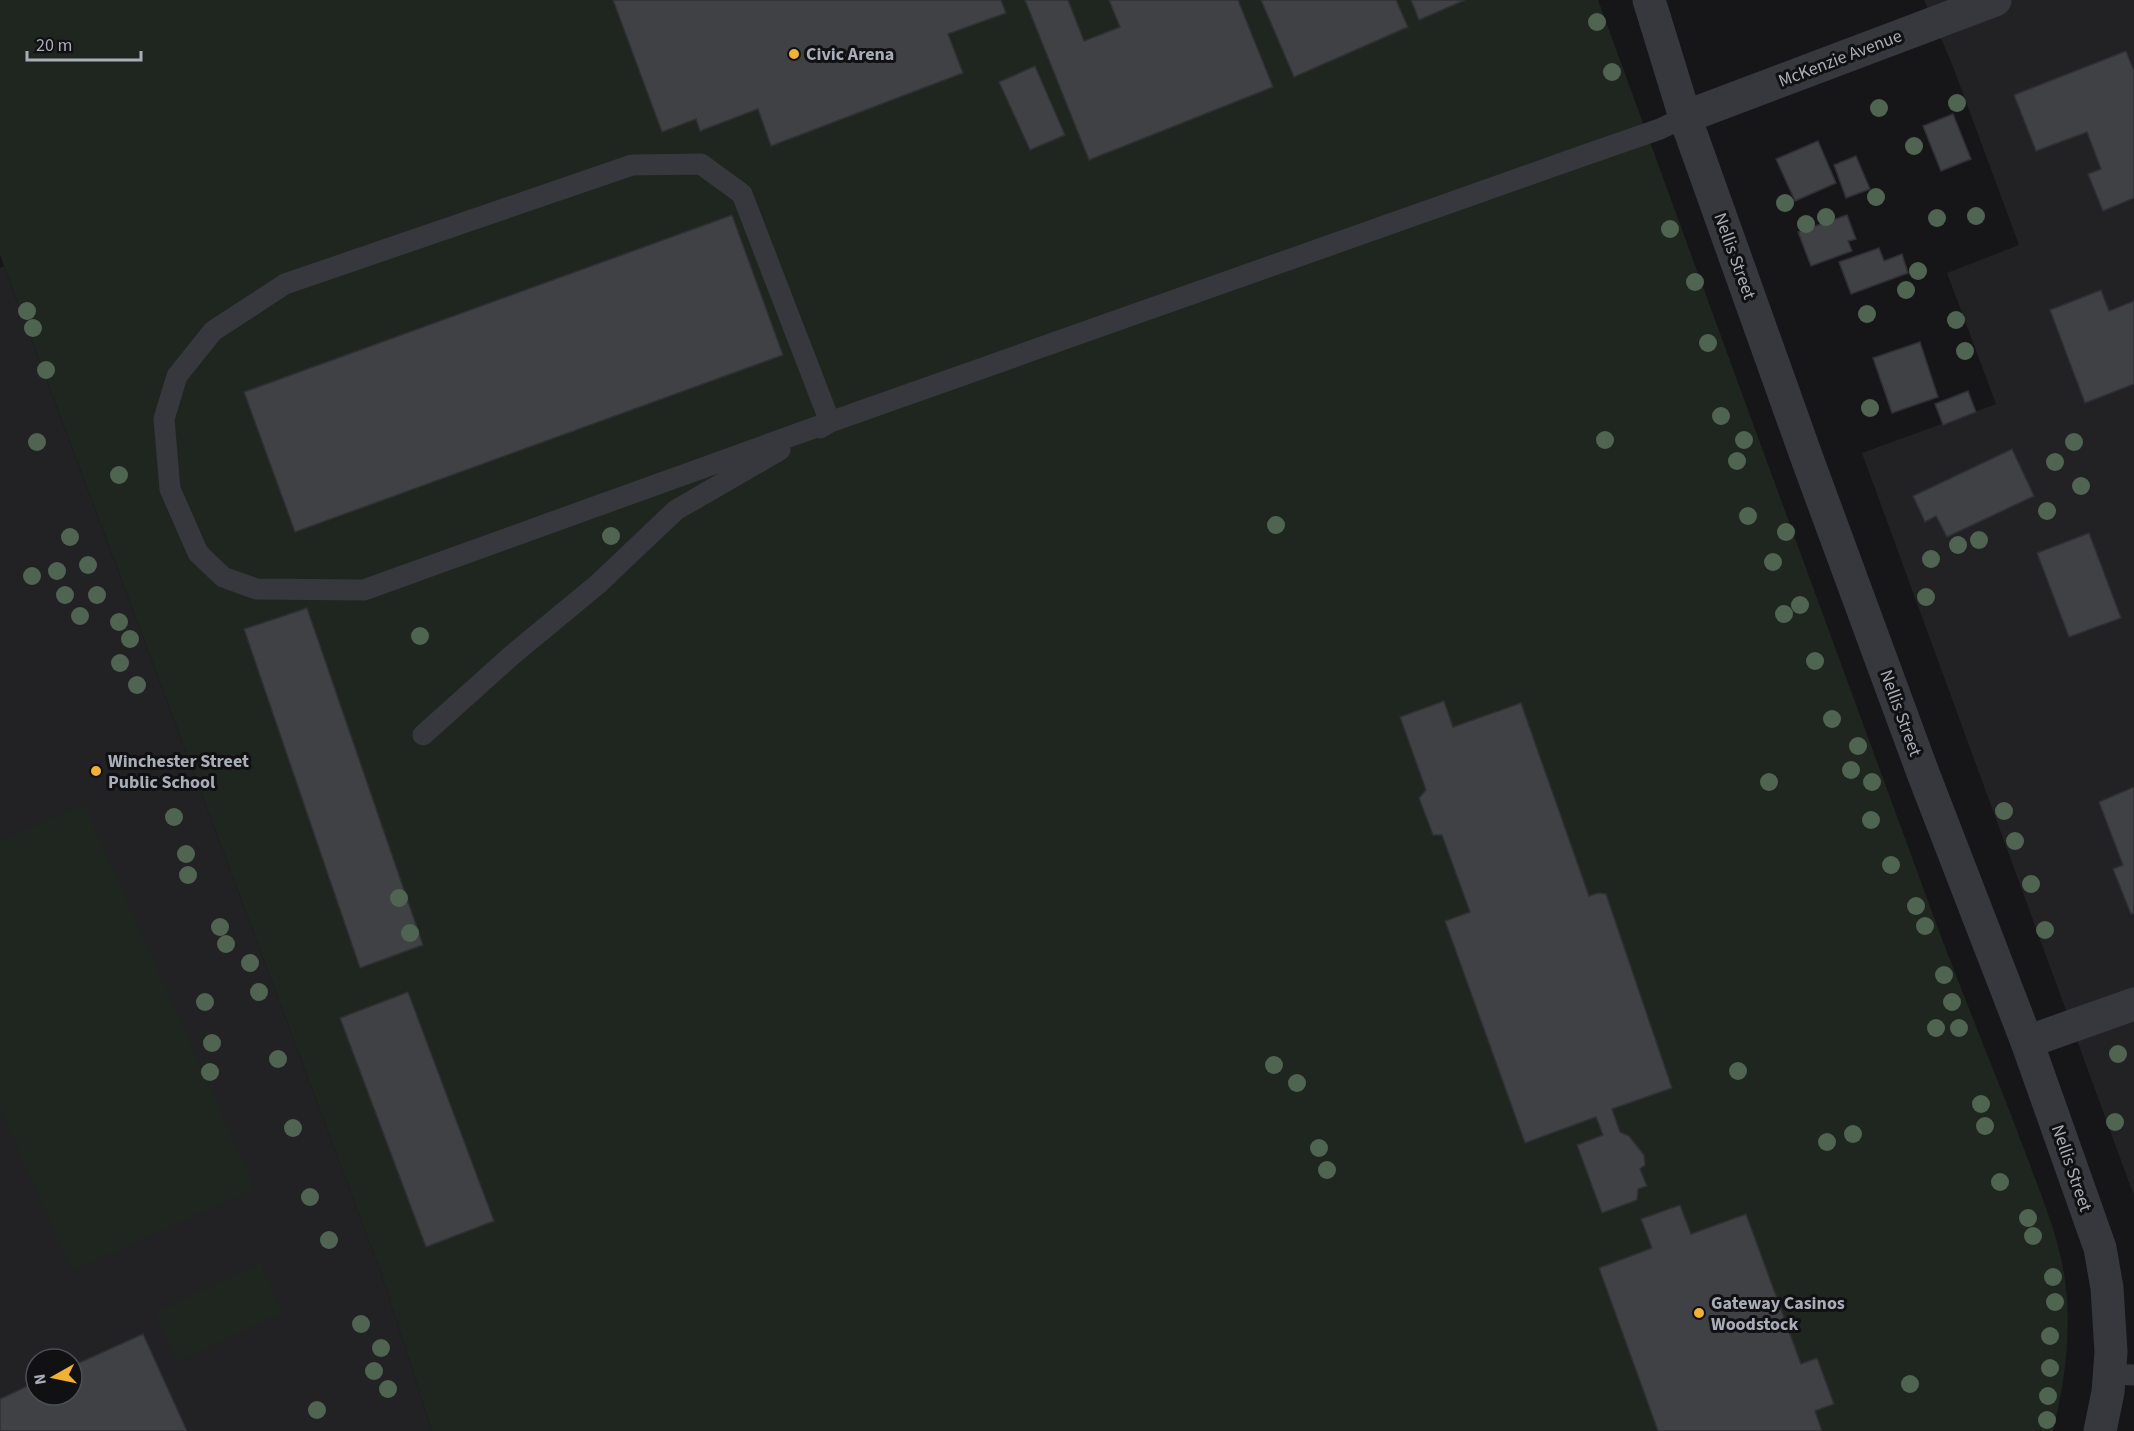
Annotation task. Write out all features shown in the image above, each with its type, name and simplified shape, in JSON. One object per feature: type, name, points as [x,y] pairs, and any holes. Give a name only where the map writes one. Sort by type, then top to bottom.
[{"type":"street","name":"Nellis Street","points":[[1649,0],[1685,117],[1877,647],[2028,1042],[2100,1248],[2110,1324],[2122,1374],[2100,1431]]},
{"type":"street","name":"McKenzie Avenue","points":[[1685,117],[1995,0]]},
{"type":"street","points":[[2028,1042],[2134,1004]]},
{"type":"lane","points":[[830,422],[742,194],[700,165],[632,165],[285,284],[213,331],[177,376],[164,419],[170,489],[198,553],[223,577],[256,589],[364,591],[830,422],[1605,148],[1685,117]]},
{"type":"lane","points":[[423,735],[511,656],[598,584],[676,510],[830,422]]},
{"type":"shaded area","points":[[0,0],[1598,0],[1940,933],[2015,1125],[2054,1233],[2065,1280],[2068,1318],[2064,1375],[2053,1431],[432,1431],[381,1273],[0,255]]},
{"type":"shaded area","points":[[1924,0],[2134,0],[2134,1196],[1862,453],[1996,404],[1947,273],[2019,245],[1952,64]]},
{"type":"shaded area","name":"Winchester Street Public School","points":[[4,266],[381,1273],[432,1431],[0,1431],[0,268]]},
{"type":"shaded area","points":[[84,804],[255,1189],[72,1271],[0,1109],[0,841]]},
{"type":"shaded area","points":[[260,1263],[283,1312],[178,1362],[155,1313]]},
{"type":"building","name":"Civic Arena","points":[[613,0],[1001,0],[1006,13],[948,34],[963,73],[771,146],[758,109],[700,131],[696,119],[662,132]]},
{"type":"building","points":[[1025,0],[1068,0],[1084,41],[1120,27],[1109,0],[1238,0],[1273,87],[1089,160]]},
{"type":"building","points":[[1261,0],[1396,0],[1408,27],[1294,77]]},
{"type":"building","points":[[1411,0],[1465,0],[1419,20]]},
{"type":"building","points":[[2126,51],[2134,71],[2134,198],[2103,211],[2088,174],[2101,169],[2087,132],[2036,151],[2014,95]]},
{"type":"building","points":[[1035,66],[1065,135],[1030,150],[999,82]]},
{"type":"building","points":[[1953,114],[1971,159],[1941,171],[1923,126]]},
{"type":"building","points":[[1818,141],[1836,183],[1795,201],[1776,159]]},
{"type":"building","points":[[1856,156],[1870,189],[1846,198],[1834,165]]},
{"type":"building","points":[[732,215],[783,355],[295,532],[244,392]]},
{"type":"building","points":[[1847,215],[1856,239],[1848,241],[1852,251],[1811,266],[1798,232]]},
{"type":"building","points":[[1879,248],[1884,261],[1902,254],[1908,273],[1851,294],[1839,262]]},
{"type":"building","points":[[2101,290],[2109,311],[2134,301],[2134,384],[2085,403],[2050,310]]},
{"type":"building","points":[[1920,342],[1938,397],[1892,413],[1873,358]]},
{"type":"building","points":[[1968,391],[1976,412],[1943,425],[1935,404]]},
{"type":"building","points":[[2012,449],[2034,496],[1947,537],[1936,516],[1925,522],[1913,496]]},
{"type":"building","points":[[2089,533],[2121,618],[2069,637],[2037,553]]},
{"type":"building","points":[[307,608],[423,945],[360,968],[244,629]]},
{"type":"building","points":[[1444,701],[1453,727],[1521,703],[1589,896],[1598,893],[1606,894],[1672,1088],[1612,1109],[1620,1132],[1629,1136],[1644,1155],[1645,1165],[1640,1169],[1647,1186],[1638,1189],[1637,1200],[1602,1213],[1577,1145],[1603,1135],[1596,1117],[1525,1143],[1445,921],[1470,912],[1442,835],[1433,835],[1419,798],[1426,790],[1400,717]]},
{"type":"building","points":[[2134,787],[2134,913],[2131,914],[2113,869],[2123,865],[2099,802]]},
{"type":"building","points":[[408,992],[494,1221],[426,1247],[340,1018]]},
{"type":"building","name":"Gateway Casinos Woodstock","points":[[1680,1205],[1691,1234],[1746,1214],[1801,1364],[1817,1358],[1834,1404],[1815,1411],[1822,1431],[1658,1431],[1599,1268],[1652,1248],[1641,1219]]},
{"type":"building","points":[[143,1334],[187,1431],[0,1431],[0,1399],[24,1388],[24,1407],[84,1407],[84,1361]]},
{"type":"place","name":"Civic Arena","points":[[794,54]]},
{"type":"place","name":"Winchester Street Public School","points":[[96,771]]},
{"type":"place","name":"Gateway Casinos Woodstock","points":[[1699,1313]]}]
